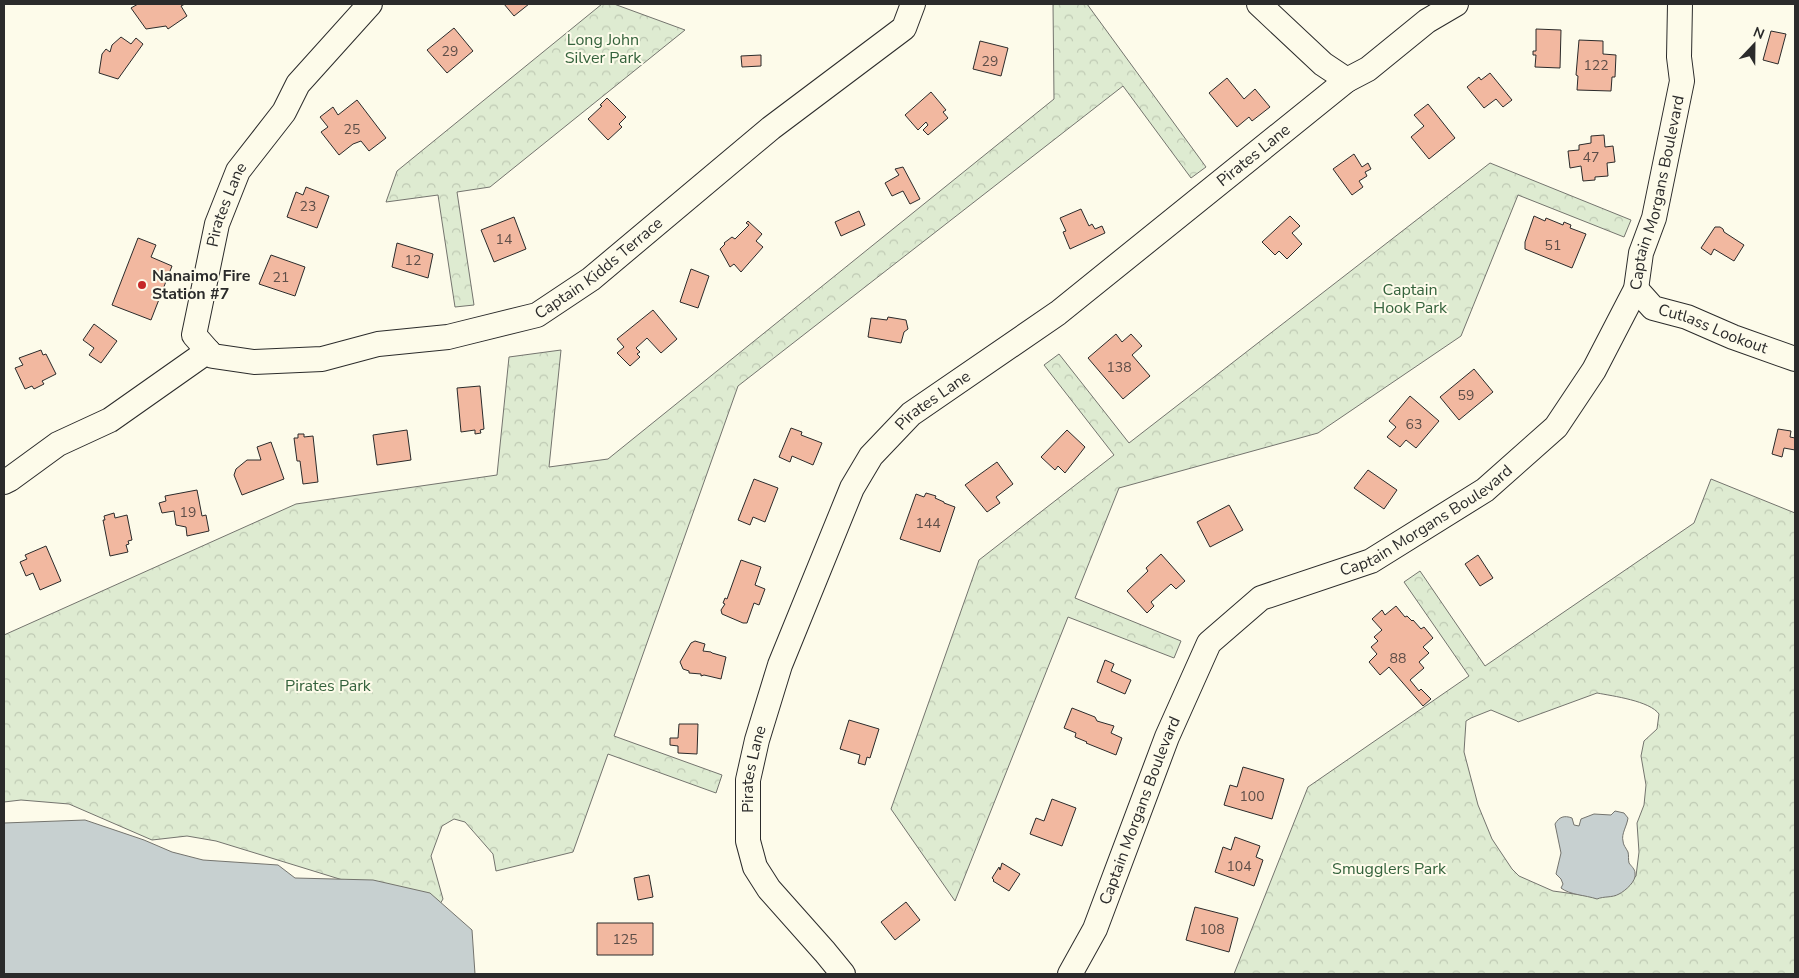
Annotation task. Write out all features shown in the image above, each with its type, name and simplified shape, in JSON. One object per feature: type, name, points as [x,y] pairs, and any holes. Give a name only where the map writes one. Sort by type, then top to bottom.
[{"type":"street","name":"Pirates Lane","points":[[208,351],[194,336],[217,224],[238,171],[284,112],[298,84],[370,4]]},
{"type":"street","name":"Captain Kidds Terrace","points":[[208,351],[212,356],[254,362],[322,358],[378,344],[448,337],[537,315],[591,279],[771,128],[904,28],[913,4]]},
{"type":"street","points":[[1259,4],[1323,64],[1347,80]]},
{"type":"street","name":"Pirates Lane","points":[[843,974],[826,952],[769,889],[754,867],[748,841],[748,780],[757,740],[780,665],[852,488],[871,456],[911,414],[1058,314],[1347,80],[1368,69],[1427,21],[1456,4]]},
{"type":"street","name":"Captain Morgans Boulevard","points":[[1070,974],[1095,929],[1166,737],[1209,643],[1261,598],[1371,561],[1485,490],[1556,427],[1594,370],[1636,289],[1641,253],[1654,218],[1682,81],[1679,57],[1680,4]]},
{"type":"street","name":"Cutlass Lookout","points":[[1636,289],[1653,308],[1688,318],[1733,337],[1795,359]]},
{"type":"street","points":[[4,482],[58,444],[110,420],[208,351]]},
{"type":"green space","name":"Long John Silver Park","points":[[602,4],[614,4],[685,30],[490,187],[457,192],[474,305],[455,307],[438,195],[386,202],[397,171]]},
{"type":"green space","name":"Pirates Park","points":[[1053,4],[1087,4],[1206,167],[1191,178],[1123,86],[738,386],[614,736],[722,775],[716,793],[608,754],[573,852],[496,871],[493,854],[465,822],[454,819],[442,826],[431,856],[443,899],[437,909],[216,841],[187,836],[152,840],[69,804],[21,800],[4,802],[4,635],[296,504],[497,475],[509,357],[561,350],[549,467],[608,459],[1054,99]]},
{"type":"green space","name":"Captain Hook Park","points":[[1490,163],[1631,220],[1624,237],[1518,195],[1461,336],[1318,433],[1119,488],[1075,598],[1181,641],[1174,658],[1068,617],[955,901],[891,809],[979,560],[1114,455],[1044,365],[1059,354],[1129,443]]},
{"type":"green space","name":"Smugglers Park","points":[[1711,479],[1795,513],[1795,974],[1234,974],[1308,787],[1469,676],[1404,582],[1420,571],[1485,666],[1694,523]],"holes":[[[1597,693],[1640,702],[1654,709],[1659,714],[1657,729],[1644,741],[1641,756],[1646,785],[1644,805],[1637,823],[1639,852],[1636,876],[1628,885],[1608,894],[1582,895],[1553,891],[1519,876],[1512,869],[1492,839],[1478,805],[1464,752],[1466,721],[1491,710],[1518,722]]]},
{"type":"shaded area","points":[[1615,811],[1624,813],[1628,818],[1623,838],[1628,852],[1629,863],[1635,872],[1632,882],[1619,894],[1597,899],[1573,894],[1561,888],[1563,884],[1556,874],[1561,853],[1555,824],[1562,817],[1569,817],[1572,818],[1574,825],[1579,826],[1581,819],[1594,814],[1611,815]]},
{"type":"shaded area","points":[[85,820],[144,840],[172,852],[203,860],[278,865],[295,878],[373,880],[430,893],[472,930],[475,974],[4,974],[4,823]]},
{"type":"building","points":[[138,4],[185,4],[181,6],[187,16],[168,29],[166,26],[146,29],[131,8]]},
{"type":"building","points":[[504,4],[529,4],[514,16]]},
{"type":"building","points":[[454,28],[473,51],[447,73],[427,50]]},
{"type":"building","points":[[1536,29],[1561,30],[1560,68],[1535,67],[1536,55],[1533,55],[1533,51],[1536,51]]},
{"type":"building","points":[[1771,31],[1786,34],[1778,64],[1763,60]]},
{"type":"building","points":[[121,37],[131,44],[136,38],[143,44],[118,79],[99,73],[102,54],[106,49],[110,52],[112,45]]},
{"type":"building","points":[[1579,40],[1603,41],[1603,54],[1616,55],[1615,77],[1612,77],[1611,91],[1577,90],[1578,76],[1576,75]]},
{"type":"building","points":[[980,41],[1008,48],[1001,76],[973,69]]},
{"type":"building","points":[[761,55],[761,66],[742,67],[741,56]]},
{"type":"building","points":[[1490,73],[1512,100],[1503,107],[1496,99],[1484,108],[1467,87],[1479,77],[1481,80]]},
{"type":"building","points":[[1227,78],[1244,99],[1255,89],[1270,107],[1252,121],[1249,117],[1237,127],[1209,93]]},
{"type":"building","points":[[931,92],[946,110],[943,112],[948,118],[928,135],[923,130],[928,125],[926,122],[918,130],[905,115]]},
{"type":"building","points":[[607,98],[626,117],[619,124],[622,127],[608,140],[588,119],[602,106],[600,105]]},
{"type":"building","points":[[357,100],[386,138],[369,151],[361,141],[353,144],[339,155],[321,132],[328,127],[320,117],[333,107],[338,115]]},
{"type":"building","points":[[1428,104],[1455,138],[1429,159],[1411,137],[1424,126],[1414,115]]},
{"type":"building","points":[[1604,135],[1605,147],[1613,146],[1615,162],[1607,163],[1608,176],[1595,177],[1595,180],[1583,181],[1581,166],[1570,168],[1568,151],[1579,150],[1579,145],[1591,143],[1591,136]]},
{"type":"building","points":[[1354,154],[1362,167],[1368,163],[1371,169],[1365,172],[1367,176],[1359,181],[1363,187],[1352,195],[1333,169]]},
{"type":"building","points":[[903,167],[920,199],[910,204],[903,191],[892,196],[885,183],[899,175],[895,169]]},
{"type":"building","points":[[306,187],[329,196],[317,228],[287,217],[296,192],[303,195]]},
{"type":"building","points":[[1081,209],[1089,226],[1092,224],[1095,229],[1102,226],[1105,233],[1070,249],[1063,232],[1066,231],[1060,218]]},
{"type":"building","points":[[859,211],[865,225],[841,236],[835,222]]},
{"type":"building","points":[[1290,216],[1300,226],[1292,233],[1302,244],[1287,259],[1279,251],[1275,255],[1262,242]]},
{"type":"building","points":[[1534,216],[1545,221],[1546,218],[1563,225],[1564,222],[1571,225],[1570,228],[1586,234],[1572,268],[1525,249],[1525,242]]},
{"type":"building","points":[[514,217],[526,249],[494,262],[481,230]]},
{"type":"building","points":[[748,221],[762,234],[756,241],[763,247],[741,272],[734,264],[730,267],[720,249],[724,243],[732,237],[735,239],[749,225],[746,223]]},
{"type":"building","points":[[1715,227],[1720,227],[1724,232],[1744,245],[1734,261],[1714,249],[1711,255],[1701,248]]},
{"type":"building","name":"Nanaimo Fire Station #7","points":[[138,238],[156,245],[151,257],[172,266],[151,320],[112,305]]},
{"type":"building","points":[[397,243],[433,254],[428,278],[392,267]]},
{"type":"building","points":[[271,255],[305,267],[295,296],[259,284]]},
{"type":"building","points":[[691,269],[709,276],[698,308],[680,302]]},
{"type":"building","points":[[653,310],[677,339],[661,353],[647,338],[636,348],[640,352],[637,354],[640,357],[630,366],[617,353],[624,347],[617,339]]},
{"type":"building","points":[[888,317],[906,320],[908,329],[904,332],[901,343],[868,337],[871,318],[887,320]]},
{"type":"building","points":[[94,324],[117,341],[101,363],[89,355],[94,348],[83,340]]},
{"type":"building","points":[[1116,334],[1122,342],[1131,334],[1142,346],[1132,355],[1150,376],[1123,399],[1088,358]]},
{"type":"building","points":[[41,350],[43,355],[46,354],[56,374],[42,381],[44,384],[34,389],[32,386],[25,389],[15,368],[23,365],[19,358]]},
{"type":"building","points":[[1474,369],[1493,392],[1459,420],[1440,397]]},
{"type":"building","points":[[480,386],[484,429],[480,430],[481,433],[475,434],[475,430],[461,432],[457,388]]},
{"type":"building","points":[[1410,396],[1439,421],[1416,448],[1406,440],[1400,447],[1387,437],[1396,427],[1389,421]]},
{"type":"building","points":[[791,428],[802,432],[801,435],[822,443],[813,465],[792,456],[790,462],[779,457]]},
{"type":"building","points":[[1778,429],[1791,431],[1790,437],[1795,438],[1795,450],[1784,448],[1782,457],[1772,454]]},
{"type":"building","points":[[407,430],[411,460],[377,465],[373,435]]},
{"type":"building","points":[[1067,430],[1085,447],[1065,473],[1058,466],[1055,470],[1041,457]]},
{"type":"building","points":[[298,434],[304,434],[304,437],[313,436],[318,482],[303,484],[294,438],[298,438]]},
{"type":"building","points":[[271,442],[284,479],[242,495],[234,475],[236,469],[247,460],[261,460],[257,447]]},
{"type":"building","points":[[997,462],[1013,484],[996,497],[1000,503],[987,512],[965,485]]},
{"type":"building","points":[[1368,470],[1397,490],[1384,509],[1354,488]]},
{"type":"building","points":[[754,479],[778,488],[765,522],[753,517],[750,525],[738,520]]},
{"type":"building","points":[[197,490],[202,516],[206,515],[209,531],[187,536],[186,527],[176,525],[174,511],[162,513],[159,503],[166,501],[165,496]]},
{"type":"building","points":[[926,493],[936,496],[935,498],[955,507],[940,552],[900,539],[916,494],[924,497]]},
{"type":"building","points":[[1229,505],[1243,530],[1210,547],[1197,522]]},
{"type":"building","points":[[114,513],[115,518],[127,515],[132,540],[128,541],[129,544],[126,545],[128,552],[110,556],[103,520],[105,520],[104,516]]},
{"type":"building","points":[[46,546],[61,581],[40,590],[33,573],[26,576],[20,562],[27,559],[25,555]]},
{"type":"building","points":[[1161,554],[1185,581],[1176,589],[1171,584],[1151,602],[1154,606],[1147,613],[1127,591],[1148,571],[1146,568]]},
{"type":"building","points":[[1478,555],[1493,578],[1480,586],[1465,564]]},
{"type":"building","points":[[741,560],[761,567],[755,585],[765,589],[759,605],[754,603],[747,623],[722,614],[721,610]]},
{"type":"building","points":[[1396,606],[1405,617],[1407,616],[1413,620],[1421,629],[1424,627],[1433,638],[1423,647],[1429,653],[1419,662],[1424,668],[1410,680],[1419,691],[1421,689],[1431,699],[1423,706],[1389,667],[1380,675],[1369,662],[1377,654],[1371,647],[1378,641],[1374,637],[1382,630],[1372,619],[1382,610],[1385,615]]},
{"type":"building","points":[[695,641],[705,644],[703,651],[726,657],[721,679],[689,673],[689,671],[683,669],[680,662],[691,643]]},
{"type":"building","points":[[1105,660],[1114,664],[1111,671],[1131,680],[1125,694],[1097,682]]},
{"type":"building","points":[[1072,708],[1095,717],[1097,721],[1114,726],[1111,733],[1122,738],[1116,755],[1086,743],[1075,737],[1076,733],[1064,728]]},
{"type":"building","points":[[849,720],[879,729],[870,758],[867,757],[865,765],[858,763],[860,755],[840,749]]},
{"type":"building","points":[[679,724],[698,724],[697,754],[678,753],[678,746],[670,745],[670,738],[678,738]]},
{"type":"building","points":[[1243,767],[1284,779],[1272,819],[1224,805],[1230,785],[1237,787]]},
{"type":"building","points":[[1052,799],[1076,808],[1062,846],[1030,834],[1036,818],[1044,821]]},
{"type":"building","points":[[1235,837],[1260,846],[1256,857],[1263,860],[1254,886],[1215,872],[1223,847],[1231,850]]},
{"type":"building","points":[[1002,863],[1020,874],[1009,891],[993,881],[992,878],[999,867],[1000,870]]},
{"type":"building","points":[[649,875],[653,897],[638,900],[634,878]]},
{"type":"building","points":[[906,902],[920,920],[895,940],[881,922]]},
{"type":"building","points":[[1195,907],[1238,918],[1229,952],[1186,940]]},
{"type":"building","points":[[597,923],[653,923],[653,955],[597,955]]},
{"type":"place","name":"Nanaimo Fire Station #7","points":[[142,285]]}]
